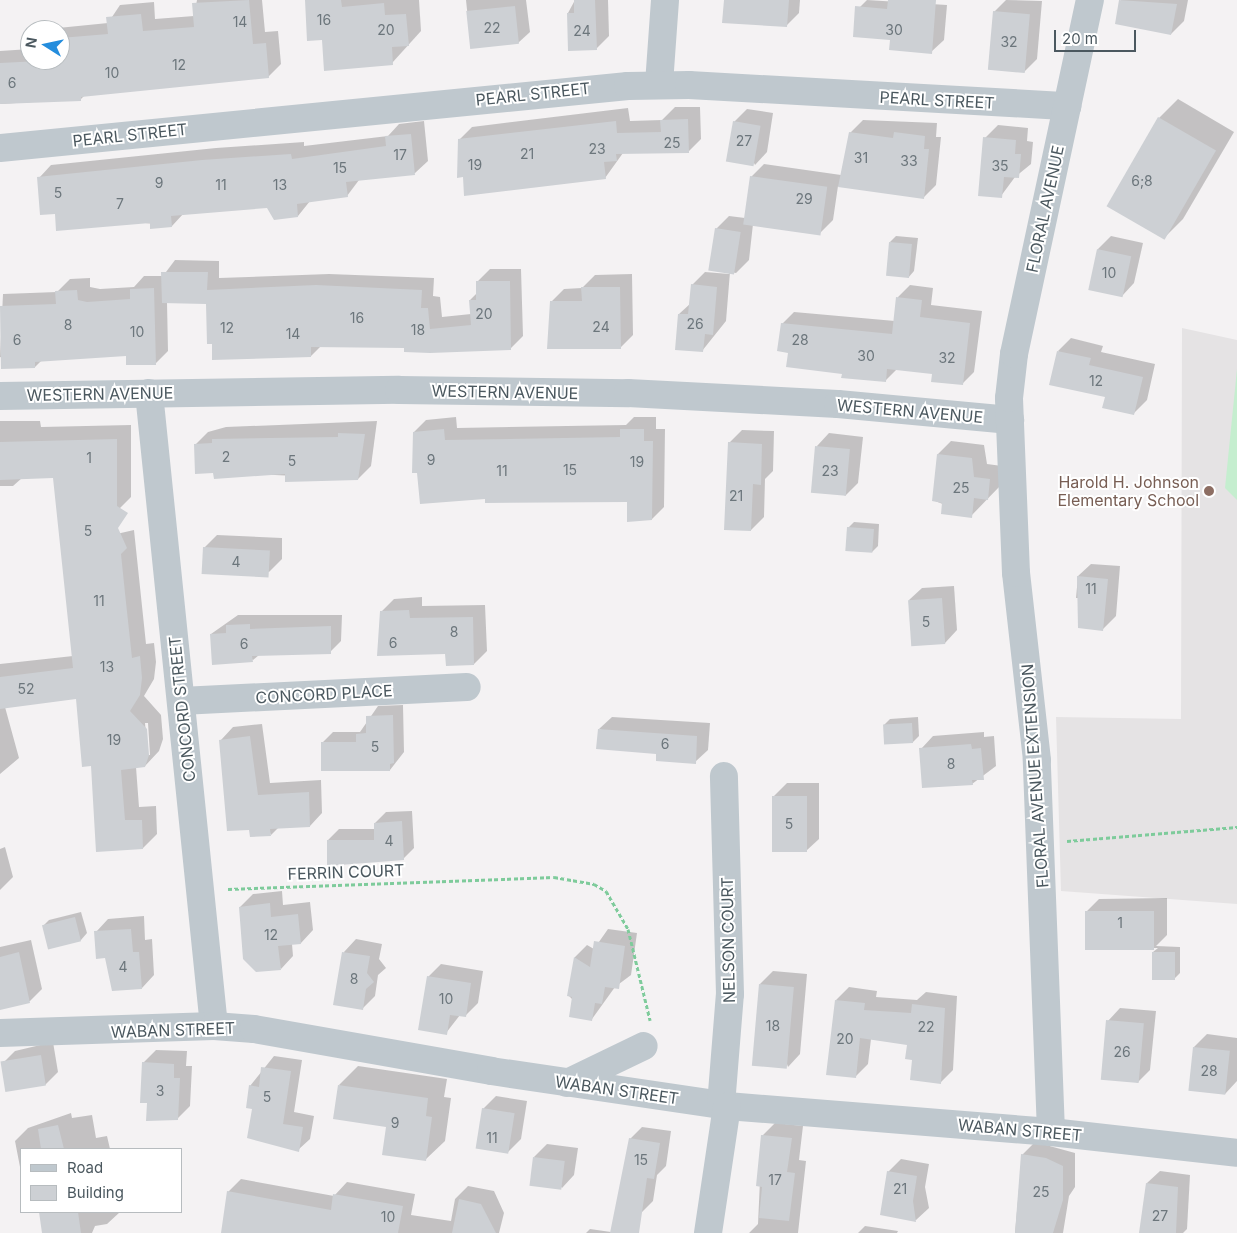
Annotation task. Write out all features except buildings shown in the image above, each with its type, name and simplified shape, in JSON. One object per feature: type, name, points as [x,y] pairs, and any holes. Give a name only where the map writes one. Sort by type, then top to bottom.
[{"type":"street","points":[[659,84],[665,0]]},
{"type":"street","name":"FLORAL AVENUE","points":[[1010,420],[1014,354],[1090,0]]},
{"type":"street","name":"PEARL STREET","points":[[0,148],[659,84],[1067,106]]},
{"type":"street","name":"WESTERN AVENUE","points":[[0,396],[149,393],[628,393],[838,404],[1010,420]]},
{"type":"street","name":"CONCORD STREET","points":[[149,393],[214,1026]]},
{"type":"street","name":"FLORAL AVENUE EXTENSION","points":[[1010,420],[1016,573],[1030,682],[1041,843],[1051,1132]]},
{"type":"street","name":"CONCORD PLACE","points":[[181,701],[467,687]]},
{"type":"street","name":"NELSON COURT","points":[[708,1233],[724,1105],[730,994],[724,776]]},
{"type":"street","name":"WABAN STREET","points":[[0,1033],[214,1026],[297,1034],[567,1083],[724,1105],[1051,1132],[1237,1153]]},
{"type":"street","points":[[567,1083],[644,1046]]},
{"type":"path","points":[[1041,843],[1237,827]]},
{"type":"path","name":"FERRIN COURT","points":[[200,890],[494,878],[573,879],[606,891],[628,929],[641,969],[650,1019],[644,1046]]},
{"type":"shaded area","name":"Harold H. Johnson Elementary School","points":[[1182,328],[1237,340],[1237,904],[1061,891],[1056,717],[1181,719]]},
{"type":"green space","points":[[1237,369],[1237,500],[1225,488]]},
{"type":"place","name":"Harold H. Johnson Elementary School","points":[[1209,491]]}]
